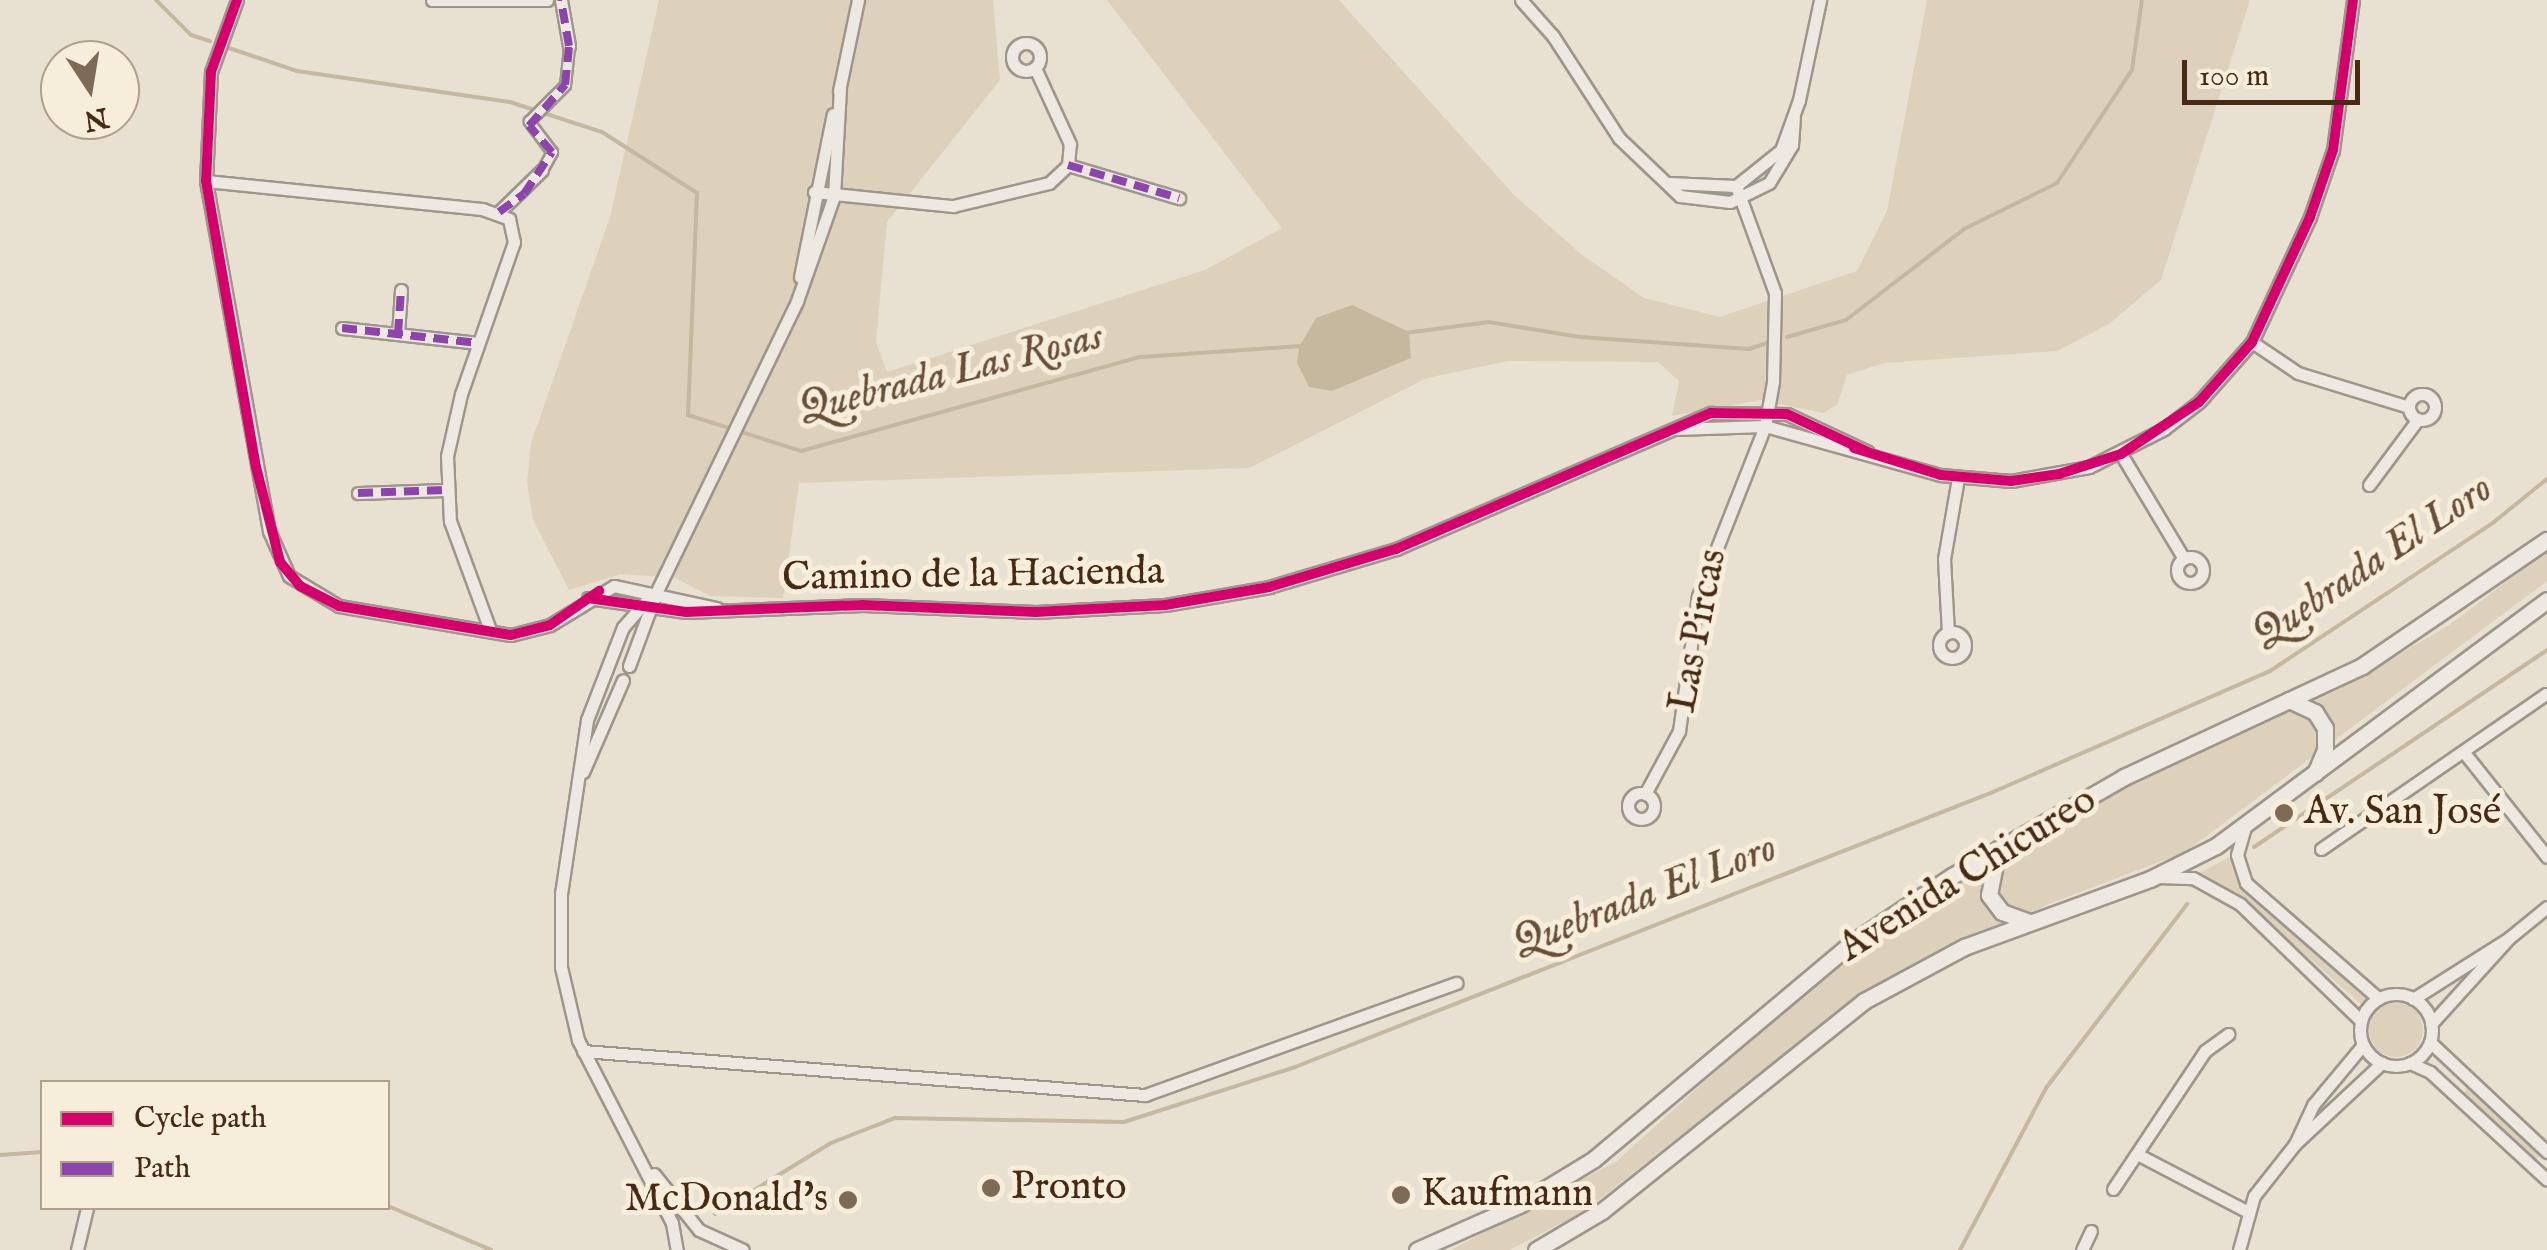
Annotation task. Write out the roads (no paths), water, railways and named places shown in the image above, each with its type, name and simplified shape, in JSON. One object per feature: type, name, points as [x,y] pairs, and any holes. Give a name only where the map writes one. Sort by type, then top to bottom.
[{"type":"main road","name":"Avenida Chicureo","points":[[1417,1250],[1520,1205],[1594,1159],[1853,942],[1998,850],[2136,771],[2394,647],[2547,540]]},
{"type":"main road","name":"Avenida Chicureo","points":[[1536,1250],[1602,1210],[1852,1010],[1928,965],[2028,921],[2150,879],[2245,827],[2547,600]]},
{"type":"main road","points":[[2289,700],[2315,712],[2325,728],[2325,750],[2313,776]]},
{"type":"main road","points":[[1998,850],[1990,895],[2002,912],[2028,921]]},
{"type":"street","name":"Camino de la Hacienda","points":[[237,0],[211,72],[206,181],[256,467],[280,562],[300,586],[339,606],[490,630],[532,632],[614,586],[723,610]]},
{"type":"street","points":[[432,0],[546,0]]},
{"type":"street","points":[[498,212],[542,170],[552,152],[529,122],[564,85],[570,46],[561,0]]},
{"type":"street","points":[[797,301],[814,192],[858,0]]},
{"type":"street","points":[[1521,0],[1553,36],[1620,138],[1660,181],[1680,196],[1718,204],[1743,200],[1782,168],[1820,0]]},
{"type":"street","name":"Camino de la Hacienda","points":[[1658,432],[1765,426],[1958,478],[2059,474],[2121,454],[2200,402],[2252,342],[2310,217],[2333,150],[2353,0]]},
{"type":"street","points":[[814,192],[921,206],[1000,200],[1049,183],[1068,165],[1068,130],[1034,68]]},
{"type":"street","points":[[678,1250],[672,1223],[583,1051],[560,933],[578,780],[598,689],[623,628],[656,593],[797,301],[834,196],[840,88]]},
{"type":"street","points":[[1660,181],[1712,190],[1736,186],[1780,150],[1794,118]]},
{"type":"street","points":[[1068,165],[1180,198]]},
{"type":"street","points":[[206,181],[498,212],[509,219],[514,242],[454,416],[446,490],[458,548],[490,630]]},
{"type":"street","name":"Las Pircas","points":[[1645,794],[1679,731],[1698,596],[1768,411],[1779,325],[1775,293],[1736,186]]},
{"type":"street","points":[[398,334],[401,290]]},
{"type":"street","points":[[342,328],[478,343]]},
{"type":"street","points":[[2252,342],[2298,373],[2409,407],[2418,420]]},
{"type":"street","points":[[2369,485],[2418,420],[2433,414],[2432,400],[2419,395],[2409,407]]},
{"type":"street","name":"Camino de la Hacienda","points":[[588,598],[723,610],[863,605],[1086,612],[1234,594],[1426,538],[1658,432],[1712,413],[1768,411],[1819,424],[1868,452]]},
{"type":"street","points":[[2121,454],[2184,558]]},
{"type":"street","points":[[1948,633],[1944,559],[1958,478]]},
{"type":"street","points":[[358,493],[446,490]]},
{"type":"street","points":[[628,666],[646,606]]},
{"type":"street","points":[[578,780],[624,680]]},
{"type":"street","points":[[598,689],[618,694]]},
{"type":"street","points":[[2321,849],[2466,755],[2546,694]]},
{"type":"street","points":[[2466,755],[2547,857]]},
{"type":"street","points":[[2245,827],[2237,855],[2246,883],[2379,998],[2413,998],[2510,938]]},
{"type":"street","points":[[2150,879],[2187,876],[2228,895],[2356,1009],[2363,1045],[2382,1063]]},
{"type":"street","points":[[2431,1024],[2510,938],[2547,907]]},
{"type":"street","points":[[583,1051],[1145,1095],[1456,982]]},
{"type":"street","points":[[2361,1021],[2379,998]]},
{"type":"street","points":[[2410,1063],[2430,1042],[2431,1024],[2413,998]]},
{"type":"street","points":[[2112,1189],[2204,1052],[2228,1034]]},
{"type":"street","points":[[2430,1042],[2547,1152]]},
{"type":"street","points":[[2295,1144],[2313,1106],[2363,1045]]},
{"type":"street","points":[[2239,1250],[2246,1210],[2295,1144],[2382,1063],[2410,1063],[2430,1072],[2547,1180]]},
{"type":"street","points":[[635,1151],[699,1230],[743,1250]]},
{"type":"street","points":[[2136,1154],[2246,1210]]},
{"type":"street","points":[[77,1250],[87,1210]]},
{"type":"street","points":[[2082,1250],[2091,1232]]},
{"type":"waterway","name":"Quebrada Las Rosas","points":[[156,0],[191,35],[210,41]]},
{"type":"waterway","name":"Quebrada Las Rosas","points":[[1787,337],[1846,320],[1964,229],[2057,183],[2132,70],[2142,0]]},
{"type":"waterway","name":"Quebrada Las Rosas","points":[[229,48],[297,71],[510,102],[602,132],[697,193],[688,415],[801,451],[1141,357],[1301,346]]},
{"type":"waterway","name":"Quebrada Las Rosas","points":[[1405,333],[1489,322],[1580,337],[1749,349],[1768,343]]},
{"type":"waterway","name":"Quebrada El Loro","points":[[715,1214],[831,1143],[895,1118],[1124,1122],[1295,1067],[1993,792],[2270,671],[2494,522],[2547,479]]},
{"type":"waterway","points":[[2254,847],[2547,650]]},
{"type":"waterway","points":[[1960,1250],[2046,1088],[2187,904]]},
{"type":"waterway","name":"Quebrada El Loro","points":[[0,1155],[40,1152]]},
{"type":"waterway","name":"Quebrada El Loro","points":[[390,1207],[491,1250]]},
{"type":"place","name":"Av. San José","points":[[2284,813]]},
{"type":"place","name":"Pronto","points":[[991,1188]]},
{"type":"place","name":"Kaufmann","points":[[1401,1195]]},
{"type":"place","name":"McDonald's","points":[[848,1200]]}]
